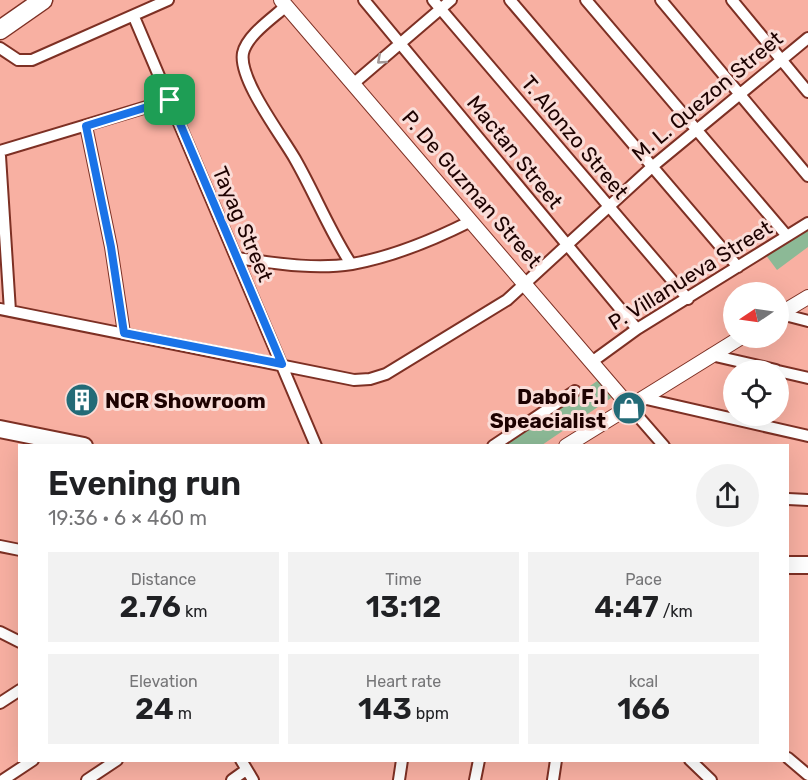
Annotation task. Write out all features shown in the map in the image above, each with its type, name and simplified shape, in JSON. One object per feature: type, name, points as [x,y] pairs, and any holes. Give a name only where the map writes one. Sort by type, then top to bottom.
[{"type":"highway","points":[[0,30],[43,0]]},
{"type":"main road","points":[[0,429],[74,444]]},
{"type":"main road","points":[[789,565],[808,566]]},
{"type":"street","points":[[0,48],[18,60],[32,60],[134,17],[168,0]]},
{"type":"street","name":"Mactan Street","points":[[364,0],[637,329]]},
{"type":"street","name":"T. Alonzo Street","points":[[433,0],[688,299]]},
{"type":"street","points":[[353,84],[451,0]]},
{"type":"street","points":[[510,0],[738,267]]},
{"type":"street","points":[[586,0],[787,237]]},
{"type":"street","points":[[661,0],[808,177]]},
{"type":"street","points":[[732,0],[808,92]]},
{"type":"street","points":[[283,3],[252,38],[243,52],[244,69],[270,122],[294,158],[317,201],[329,230],[351,264]]},
{"type":"street","name":"P. De Guzman Street","points":[[283,3],[469,222],[526,283],[593,361],[630,407]]},
{"type":"street","name":"Tayag Street","points":[[134,17],[315,444]]},
{"type":"street","name":"M. L. Quezon Street","points":[[5,310],[354,380],[370,379],[386,374],[507,300],[653,166],[808,38]]},
{"type":"street","points":[[0,151],[170,100]]},
{"type":"street","points":[[86,126],[111,247],[124,333]]},
{"type":"street","points":[[0,156],[5,310]]},
{"type":"street","points":[[237,258],[296,266],[351,264],[388,254],[469,222]]},
{"type":"street","name":"P. Villanueva Street","points":[[593,361],[637,329],[808,223]]},
{"type":"street","points":[[789,309],[808,297]]},
{"type":"street","points":[[789,317],[808,321]]},
{"type":"street","points":[[569,444],[723,348]]},
{"type":"street","points":[[711,355],[732,360]]},
{"type":"street","points":[[789,374],[808,378]]},
{"type":"street","points":[[496,444],[575,391]]},
{"type":"street","points":[[642,398],[808,436]]},
{"type":"street","points":[[630,407],[662,444]]},
{"type":"street","points":[[789,499],[808,500]]},
{"type":"street","points":[[0,546],[18,550]]},
{"type":"street","points":[[0,632],[18,641]]},
{"type":"street","points":[[0,703],[18,691]]},
{"type":"street","points":[[789,759],[808,776]]},
{"type":"street","points":[[3,780],[30,762]]},
{"type":"street","points":[[87,780],[114,762]]},
{"type":"street","points":[[399,780],[402,762]]},
{"type":"street","points":[[475,780],[479,762]]},
{"type":"street","points":[[556,762],[556,779]]},
{"type":"street","points":[[692,762],[711,780]]},
{"type":"street","points":[[232,780],[244,765],[253,780]]},
{"type":"green space","points":[[804,226],[808,232],[808,247],[777,270],[765,254]]},
{"type":"green space","points":[[603,377],[617,394],[543,444],[506,444]]},
{"type":"place","name":"NCR Showroom","points":[[82,400]]},
{"type":"place","name":"Daboi F.I Speacialist","points":[[629,408]]},
{"type":"route","points":[[170,100],[282,364],[124,333],[111,247],[86,126],[170,100]]}]
